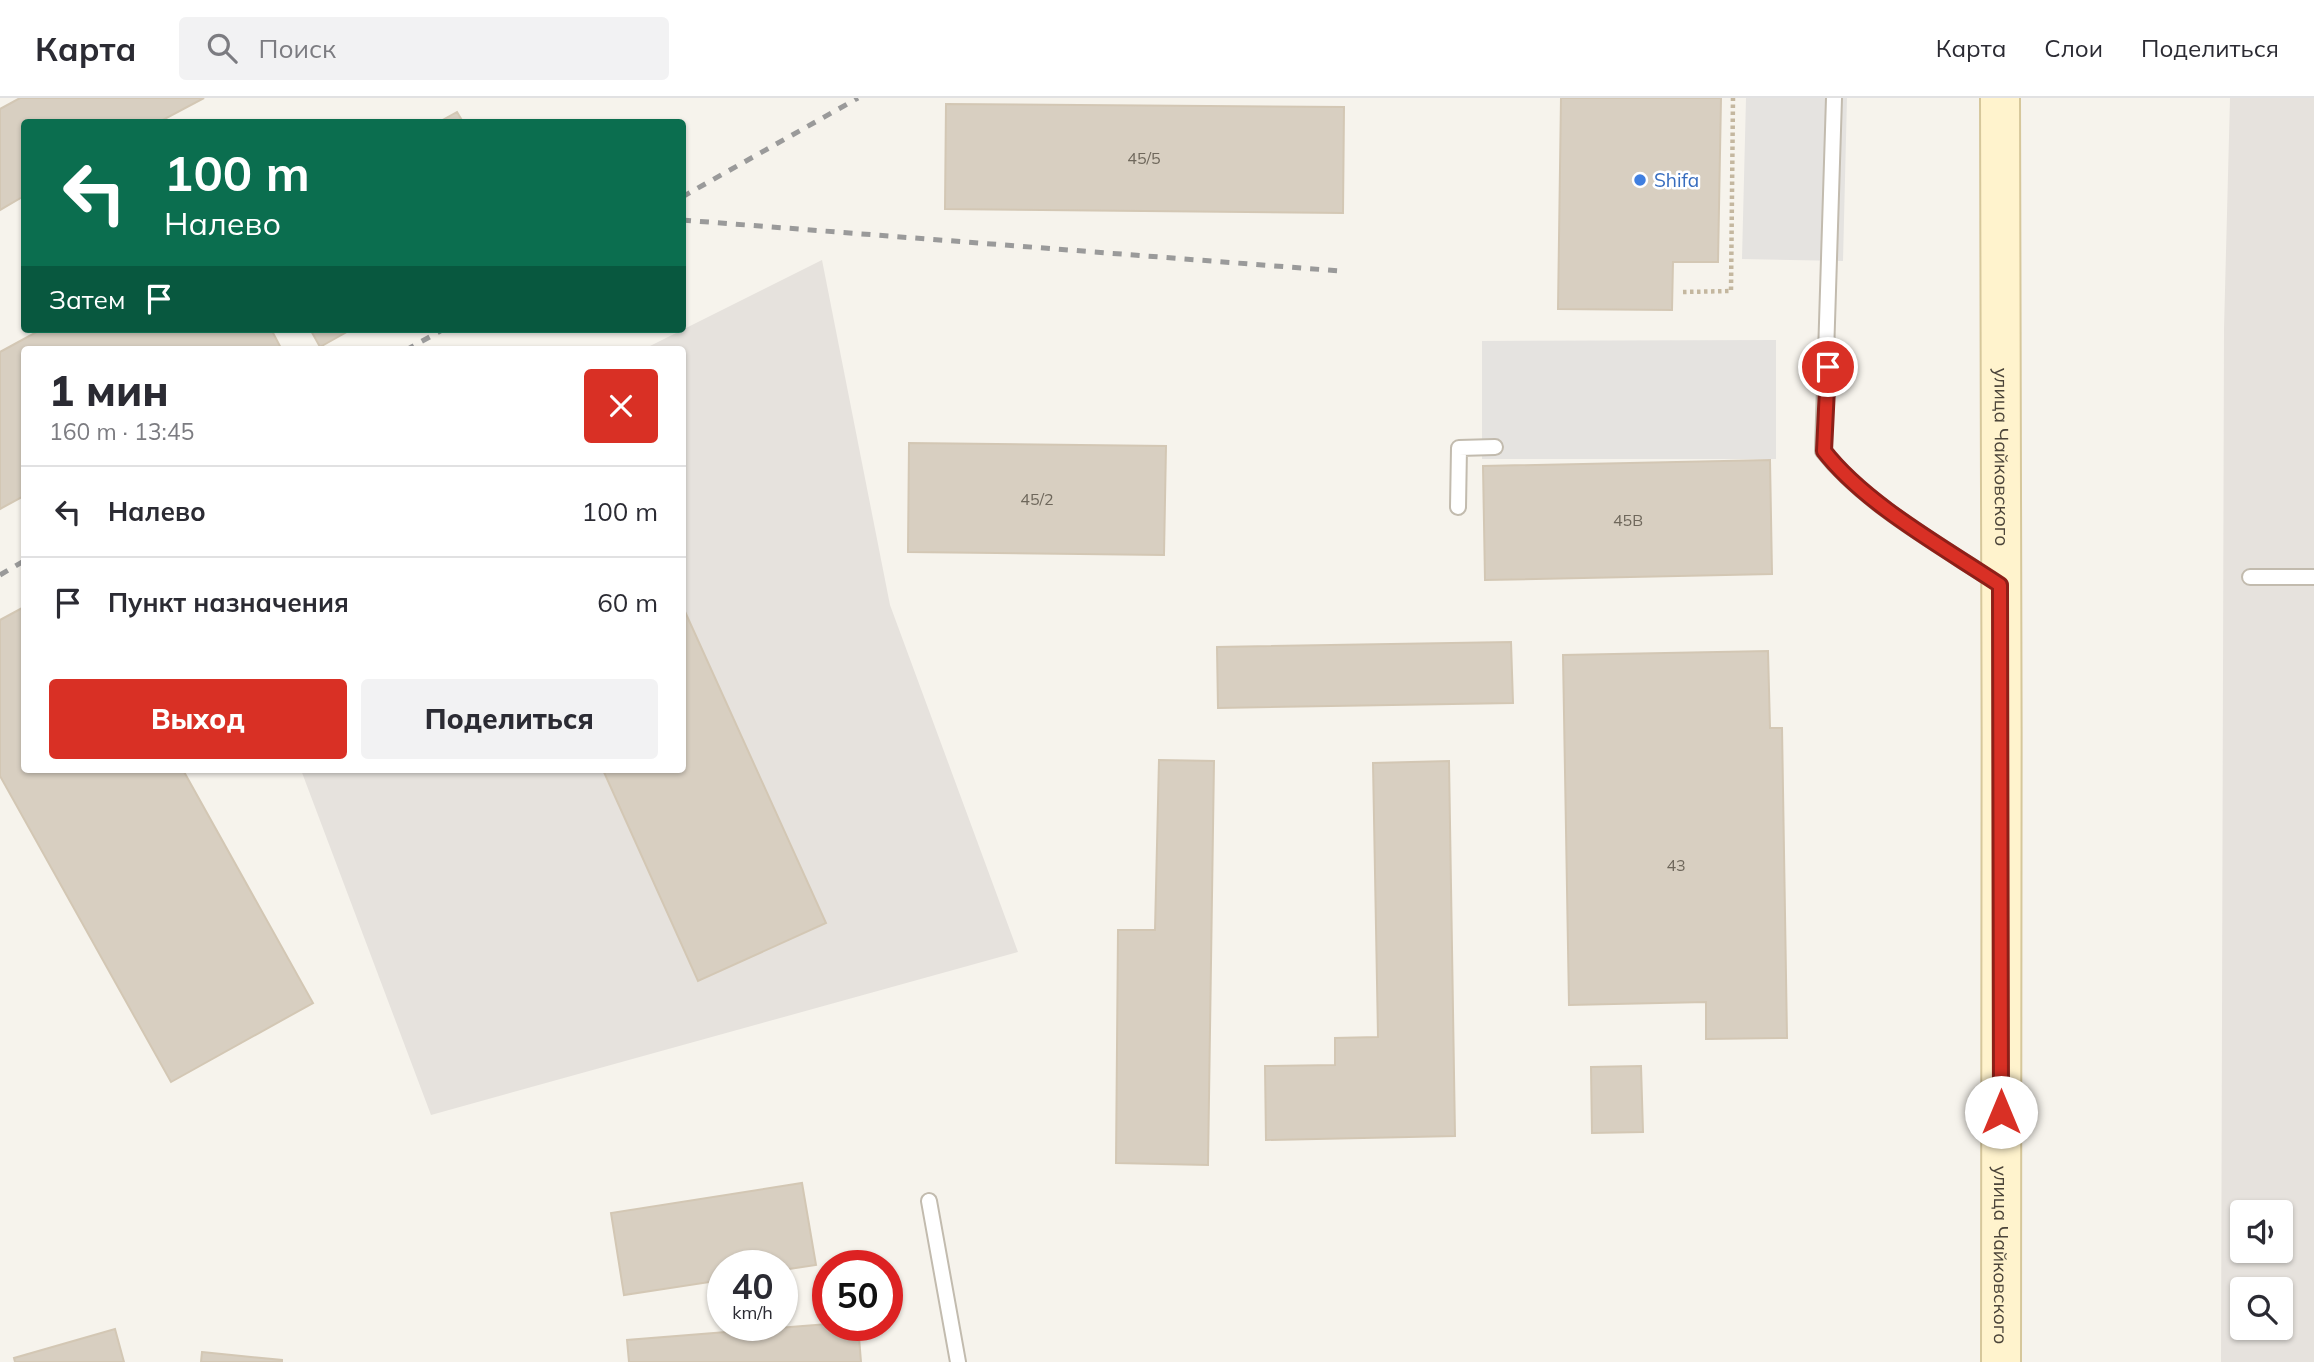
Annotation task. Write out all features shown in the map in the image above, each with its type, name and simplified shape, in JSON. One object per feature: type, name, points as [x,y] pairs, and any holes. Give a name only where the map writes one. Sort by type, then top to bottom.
[{"type":"main road","name":"улица Чайковского","points":[[2000,98],[2003,399],[2000,585],[2001,1362]]},
{"type":"lane","points":[[1833,98],[1824,451],[1841,474],[1884,507],[2000,585]]},
{"type":"lane","points":[[1458,507],[1459,448],[1495,447]]},
{"type":"lane","points":[[2250,577],[2314,577]]},
{"type":"lane","points":[[929,1201],[958,1362]]},
{"type":"path","points":[[1683,292],[1731,291],[1733,98]]},
{"type":"shaded area","points":[[1746,98],[1847,98],[1843,261],[1742,259]]},
{"type":"shaded area","points":[[2230,98],[2314,98],[2314,1362],[2221,1362],[2224,329]]},
{"type":"shaded area","points":[[822,260],[890,605],[1018,952],[431,1115],[302,773],[686,773],[686,346],[650,346],[676,333],[686,333],[686,328]]},
{"type":"shaded area","points":[[1776,340],[1776,459],[1482,459],[1482,341]]},
{"type":"building","points":[[20,98],[204,98],[165,119],[21,119],[21,198],[0,210],[0,109]]},
{"type":"building","name":"Shifa","points":[[1561,98],[1721,98],[1718,262],[1673,262],[1672,310],[1558,309]]},
{"type":"building","points":[[946,104],[1344,107],[1343,213],[945,209]]},
{"type":"building","points":[[457,112],[461,119],[444,119]]},
{"type":"building","points":[[35,333],[273,333],[280,346],[21,346],[21,498],[0,509],[0,352]]},
{"type":"building","points":[[312,333],[345,333],[322,346]]},
{"type":"building","points":[[909,443],[1166,446],[1164,555],[908,552]]},
{"type":"building","points":[[1770,460],[1772,574],[1485,580],[1483,466]]},
{"type":"building","points":[[21,609],[21,773],[185,773],[313,1003],[171,1082],[0,776],[0,620]]},
{"type":"building","points":[[686,614],[826,923],[698,981],[604,773],[686,773]]},
{"type":"building","points":[[1511,642],[1513,703],[1218,708],[1217,647]]},
{"type":"building","points":[[1768,651],[1770,728],[1782,728],[1787,1038],[1706,1039],[1706,1002],[1569,1005],[1563,655]]},
{"type":"building","points":[[1159,760],[1214,761],[1208,1165],[1116,1163],[1118,930],[1155,930]]},
{"type":"building","points":[[1449,761],[1455,1136],[1266,1140],[1265,1066],[1335,1065],[1335,1038],[1378,1037],[1373,763]]},
{"type":"building","points":[[1641,1066],[1643,1132],[1592,1133],[1591,1067]]},
{"type":"building","points":[[802,1183],[813,1250],[812,1266],[798,1268],[798,1250],[707,1250],[707,1282],[624,1295],[611,1213]]},
{"type":"building","points":[[812,1325],[812,1341],[859,1341],[861,1362],[629,1362],[627,1340],[707,1334],[707,1341],[798,1341],[798,1326]]},
{"type":"building","points":[[115,1329],[124,1362],[15,1362],[14,1358]]},
{"type":"building","points":[[202,1352],[282,1360],[282,1362],[201,1362]]},
{"type":"railway","points":[[686,195],[858,98]]},
{"type":"railway","points":[[686,220],[1340,271]]},
{"type":"railway","points":[[413,346],[437,333]]},
{"type":"railway","points":[[0,575],[21,563]]},
{"type":"place","name":"Shifa","points":[[1640,180]]},
{"type":"route","points":[[1828,367],[1824,451],[1841,474],[1884,507],[2000,585],[2001,1112]]}]
